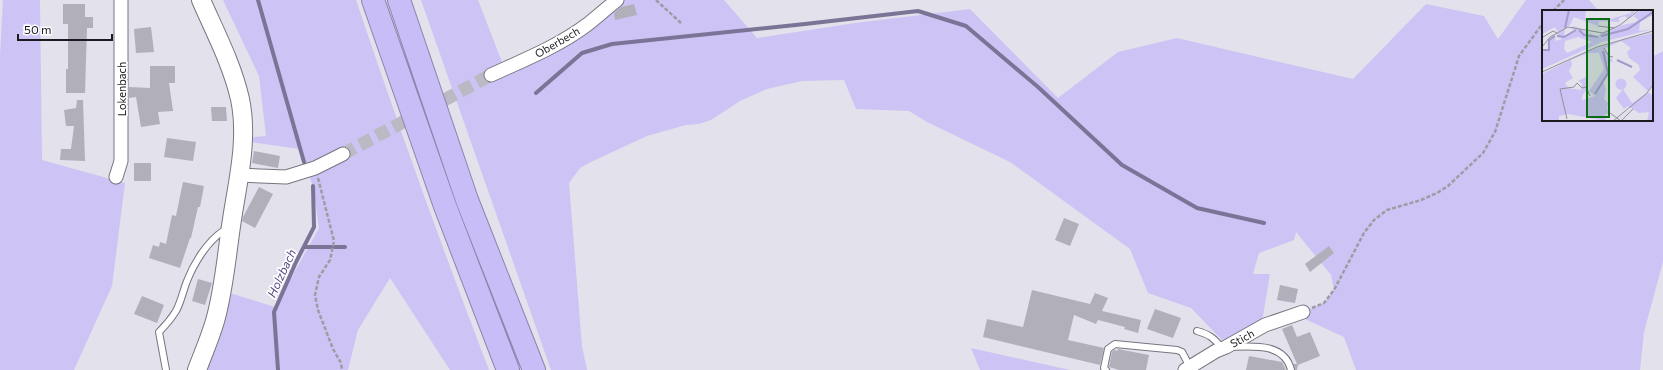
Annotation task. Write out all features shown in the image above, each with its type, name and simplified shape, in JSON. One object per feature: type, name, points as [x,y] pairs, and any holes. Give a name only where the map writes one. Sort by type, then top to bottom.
[{"type":"highway","points":[[373,0],[444,206],[508,370]]},
{"type":"highway","points":[[399,0],[468,200],[534,370]]},
{"type":"street","name":"Lokenbach","points":[[116,177],[121,161],[121,0]]},
{"type":"street","points":[[197,370],[215,322],[222,292],[239,175],[243,133],[240,100],[230,66],[201,0]]},
{"type":"street","name":"Oberbech","points":[[491,75],[540,53],[565,39],[588,24],[616,0]]},
{"type":"street","points":[[239,175],[286,177],[315,168],[343,154]]},
{"type":"street","name":"Stich","points":[[1187,369],[1265,325],[1303,312]]},
{"type":"lane","points":[[166,370],[159,332],[170,321],[177,309],[187,280],[203,251],[217,235],[223,231],[230,232]]},
{"type":"lane","points":[[1197,330],[1209,334],[1224,348],[1259,346],[1273,349],[1283,355],[1289,362],[1291,370]]},
{"type":"lane","points":[[1106,370],[1104,368],[1108,349],[1114,344],[1177,350],[1182,352],[1187,369]]},
{"type":"path","points":[[656,0],[681,23]]},
{"type":"path","points":[[1554,10],[1564,0]]},
{"type":"path","points":[[1303,312],[1324,303],[1334,290],[1364,233],[1374,220],[1387,210],[1421,200],[1437,193],[1448,186],[1483,153],[1495,132],[1519,56],[1542,24]]},
{"type":"path","points":[[315,168],[327,208],[334,241],[330,260],[319,277],[315,295],[318,310],[333,349],[341,363],[342,370]]},
{"type":"shaded area","points":[[3,0],[40,0],[42,160],[125,183],[112,286],[74,370],[0,370],[0,56]]},
{"type":"shaded area","points":[[223,0],[356,0],[454,278],[489,370],[450,370],[390,278],[358,330],[348,370],[205,370],[230,293],[275,307],[319,228],[313,186],[299,149],[250,142],[250,139],[254,137],[266,136],[259,76]]},
{"type":"shaded area","points":[[421,0],[478,0],[507,75],[623,0],[724,0],[757,38],[855,23],[970,9],[1058,98],[1118,52],[1177,38],[1353,79],[1426,4],[1484,16],[1498,39],[1526,0],[1589,0],[1598,10],[1542,10],[1542,121],[1653,121],[1653,56],[1663,51],[1663,262],[1644,332],[1640,370],[1356,370],[1344,337],[1296,315],[1324,303],[1334,290],[1331,275],[1296,232],[1294,240],[1259,253],[1253,274],[1270,274],[1262,322],[1229,342],[1222,340],[1191,308],[1148,293],[1130,249],[1010,162],[927,122],[909,111],[856,109],[844,80],[802,81],[767,89],[740,101],[711,120],[699,124],[686,125],[647,136],[580,168],[569,183],[582,346],[587,370],[551,370]]},
{"type":"shaded area","points":[[971,348],[1070,370],[980,370]]},
{"type":"building","points":[[63,4],[85,4],[85,17],[93,17],[93,28],[87,28],[85,93],[66,93],[66,69],[68,69],[68,24],[63,24]]},
{"type":"building","points":[[634,4],[637,15],[615,20],[614,13],[621,7]]},
{"type":"building","points":[[151,27],[154,52],[136,53],[134,29]]},
{"type":"building","points":[[150,66],[175,66],[175,83],[169,83],[173,111],[158,112],[160,124],[141,127],[136,97],[129,98],[129,87],[150,88]]},
{"type":"building","points":[[77,100],[83,100],[85,161],[60,160],[61,149],[71,149],[74,126],[66,126],[64,110],[76,108]]},
{"type":"building","points":[[211,107],[226,107],[227,121],[212,121]]},
{"type":"building","points":[[167,138],[196,142],[193,161],[164,157]]},
{"type":"building","points":[[254,151],[280,156],[278,168],[252,163]]},
{"type":"building","points":[[134,163],[151,163],[151,181],[134,181]]},
{"type":"building","points":[[183,182],[204,186],[200,207],[198,207],[191,238],[180,268],[149,258],[153,245],[159,247],[160,242],[166,244],[172,215],[176,216]]},
{"type":"building","points":[[259,187],[273,194],[255,228],[242,221]]},
{"type":"building","points":[[1064,218],[1079,224],[1070,246],[1055,240]]},
{"type":"building","points":[[1329,246],[1334,253],[1310,272],[1305,264]]},
{"type":"building","points":[[198,279],[212,283],[205,305],[192,301]]},
{"type":"building","points":[[1280,285],[1298,289],[1295,303],[1277,300]]},
{"type":"building","points":[[1032,290],[1090,304],[1095,293],[1108,298],[1102,311],[1141,320],[1138,333],[1124,329],[1125,327],[1098,320],[1096,324],[1074,315],[1068,340],[1104,348],[1100,365],[983,337],[987,319],[1023,327]]},
{"type":"building","points":[[142,296],[164,305],[157,323],[134,314]]},
{"type":"building","points":[[1155,309],[1181,318],[1173,338],[1147,329]]},
{"type":"building","points":[[1292,325],[1297,337],[1310,332],[1320,356],[1298,365],[1297,370],[1295,370],[1293,364],[1297,364],[1282,329]]},
{"type":"building","points":[[1118,349],[1149,355],[1146,370],[1119,370],[1109,367],[1112,352],[1114,350],[1117,351]]},
{"type":"building","points":[[1249,356],[1282,362],[1286,370],[1246,370]]},
{"type":"waterway","name":"Holzbach","points":[[258,0],[304,162]]},
{"type":"waterway","points":[[536,93],[582,53],[612,44],[918,11],[966,26],[1038,87],[1122,165],[1197,208],[1264,223]]},
{"type":"waterway","name":"Holzbach","points":[[278,370],[274,312],[296,262],[314,227],[313,186]]},
{"type":"waterway","points":[[304,247],[345,247]]},
{"type":"tunnel","points":[[343,154],[491,75]]}]
